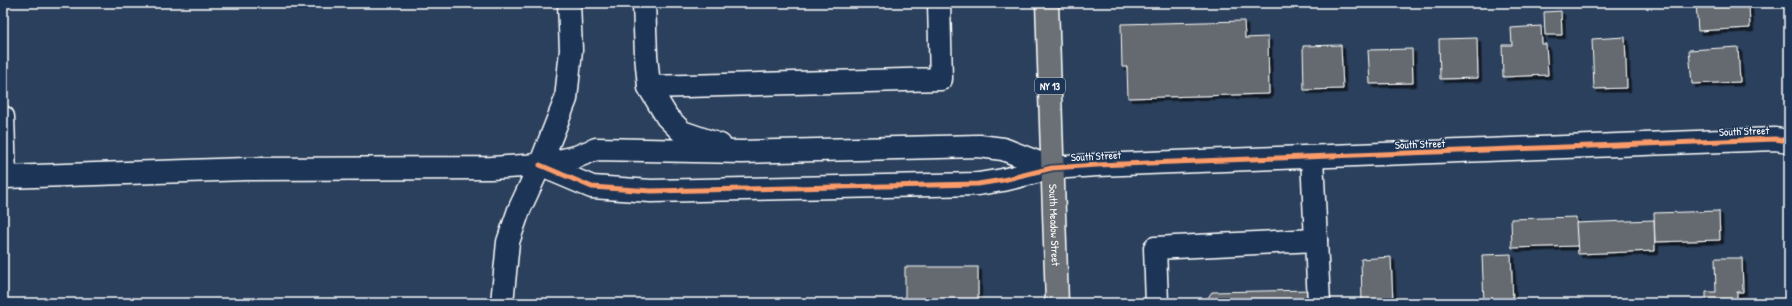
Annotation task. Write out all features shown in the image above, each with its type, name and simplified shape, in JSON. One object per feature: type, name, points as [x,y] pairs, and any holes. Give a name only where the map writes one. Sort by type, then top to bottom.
[{"type":"highway","name":"South Meadow Street","points":[[1047,3],[1057,303]]},
{"type":"street","points":[[502,303],[508,242],[519,210],[540,165],[566,99],[571,50],[569,3]]},
{"type":"street","points":[[644,3],[649,87],[667,117],[682,132],[742,152]]},
{"type":"street","points":[[649,87],[941,80],[939,3]]},
{"type":"street","points":[[3,117],[5,177],[247,169],[491,168],[540,165],[576,157],[596,149],[742,152],[979,146],[1003,149],[1052,168]]},
{"type":"street","name":"South Street","points":[[540,165],[592,187],[651,191],[828,188],[978,184],[1003,180],[1052,168],[1096,165],[1312,158],[1775,139],[1789,141]]},
{"type":"street","points":[[1312,158],[1319,303]]},
{"type":"street","points":[[1157,303],[1155,248],[1316,240]]},
{"type":"building","points":[[1696,3],[1749,3],[1750,28],[1698,31]]},
{"type":"building","points":[[1561,11],[1562,35],[1545,35],[1544,12]]},
{"type":"building","points":[[1244,21],[1245,38],[1268,37],[1269,94],[1128,98],[1127,67],[1122,67],[1121,24]]},
{"type":"building","points":[[1541,26],[1542,44],[1546,44],[1548,75],[1503,77],[1502,45],[1512,45],[1511,28]]},
{"type":"building","points":[[1625,37],[1627,88],[1594,89],[1592,39]]},
{"type":"building","points":[[1477,38],[1478,78],[1440,79],[1439,39]]},
{"type":"building","points":[[1341,45],[1343,89],[1304,90],[1303,46]]},
{"type":"building","points":[[1738,47],[1740,82],[1692,84],[1689,50]]},
{"type":"building","points":[[1412,49],[1413,83],[1370,84],[1368,50]]},
{"type":"building","points":[[1719,211],[1720,240],[1655,242],[1654,213]]},
{"type":"building","points":[[1576,217],[1578,246],[1512,248],[1511,219]]},
{"type":"building","points":[[1654,220],[1655,251],[1578,254],[1576,223]]},
{"type":"building","points":[[1511,254],[1513,303],[1484,303],[1482,255]]},
{"type":"building","points":[[1391,257],[1393,303],[1362,303],[1361,259]]},
{"type":"building","points":[[1715,258],[1742,258],[1743,292],[1737,292],[1737,303],[1706,303],[1706,292],[1716,292]]},
{"type":"building","points":[[905,267],[978,267],[978,303],[905,303]]},
{"type":"building","points":[[1312,290],[1313,303],[1207,303],[1207,299],[1212,292]]},
{"type":"cycle path","points":[[540,165],[592,187],[651,191],[978,184],[1003,180],[1052,168],[1097,165],[1775,139],[1789,141]]}]
